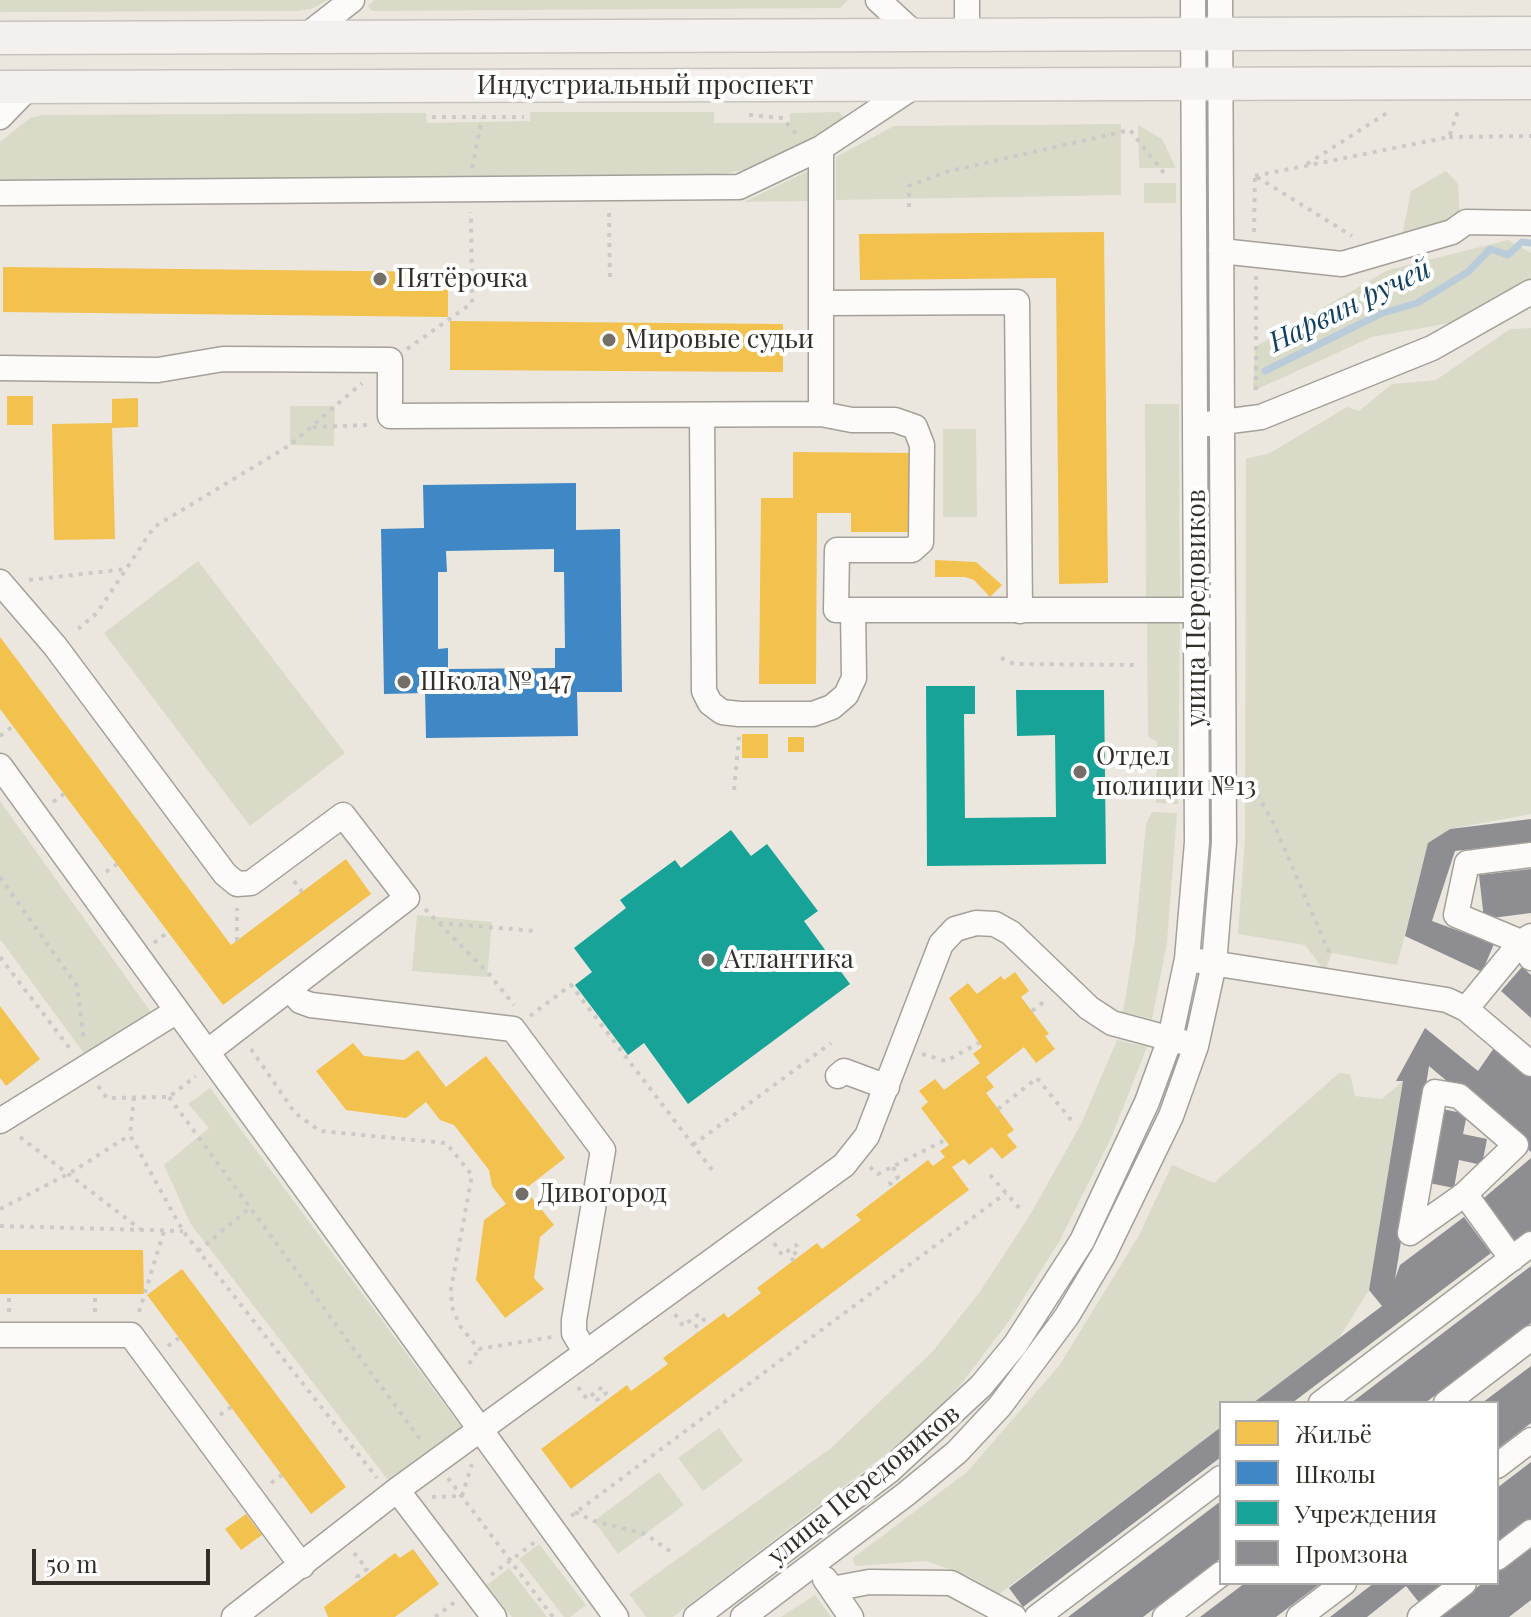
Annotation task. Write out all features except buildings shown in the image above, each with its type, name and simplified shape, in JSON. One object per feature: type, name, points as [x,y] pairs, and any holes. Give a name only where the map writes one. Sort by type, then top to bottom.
[{"type":"main road","name":"Индустриальный проспект","points":[[0,38],[1531,33]]},
{"type":"main road","name":"Индустриальный проспект","points":[[15,86],[1290,84],[1458,97],[1531,83]]},
{"type":"street","points":[[302,39],[352,0]]},
{"type":"street","points":[[878,0],[917,36]]},
{"type":"street","points":[[967,0],[967,35]]},
{"type":"street","points":[[1193,0],[1206,34],[1207,85]]},
{"type":"street","points":[[1206,34],[1220,0]]},
{"type":"street","points":[[0,193],[721,188],[756,182],[821,148],[916,85]]},
{"type":"street","name":"улица Передовиков","points":[[743,1617],[957,1452],[1036,1361],[1067,1316],[1137,1192],[1171,1116],[1196,1046],[1214,964],[1224,842],[1221,251],[1207,85]]},
{"type":"street","name":"улица Передовиков","points":[[696,1617],[797,1542],[938,1428],[981,1386],[1015,1345],[1082,1241],[1147,1102],[1170,1039],[1187,959],[1197,842],[1195,424],[1207,85]]},
{"type":"street","points":[[0,117],[15,86]]},
{"type":"street","points":[[821,148],[821,414]]},
{"type":"street","points":[[1221,251],[1342,264],[1452,232],[1466,222],[1531,223]]},
{"type":"street","points":[[1195,424],[1247,420],[1432,348],[1531,292]]},
{"type":"street","points":[[822,303],[1017,302],[1020,611]]},
{"type":"street","points":[[0,368],[158,370],[223,359],[390,360],[390,416],[821,414],[852,420],[895,420],[915,427],[922,445],[921,542],[912,550],[837,550],[836,610],[1224,610]]},
{"type":"street","points":[[702,415],[704,691],[710,703],[722,712],[739,714],[813,714],[839,701],[854,678],[853,610]]},
{"type":"street","points":[[0,582],[55,646],[225,874],[237,884],[251,883],[343,815],[407,898],[238,1029],[211,1057]]},
{"type":"street","points":[[0,766],[483,1429],[616,1617]]},
{"type":"street","points":[[1466,1009],[1528,945],[1456,915],[1467,863],[1531,855]]},
{"type":"street","points":[[580,1343],[856,1153],[867,1136],[887,1087],[941,944],[955,929],[976,923],[995,924],[1011,933],[1089,1008],[1112,1023],[1196,1046]]},
{"type":"street","points":[[1187,959],[1447,1000],[1466,1009],[1531,1064]]},
{"type":"street","points":[[234,1617],[397,1490],[565,1369],[580,1343],[603,1150],[519,1024],[311,1005],[300,1001],[291,990]]},
{"type":"street","points":[[6,1126],[85,1068],[177,1011]]},
{"type":"street","points":[[838,1076],[844,1071],[887,1087]]},
{"type":"street","points":[[1435,1092],[1459,1096],[1516,1145],[1465,1194],[1410,1233],[1435,1092]]},
{"type":"street","points":[[1324,1401],[1522,1252],[1465,1194]]},
{"type":"street","points":[[0,1335],[131,1335],[302,1566]]},
{"type":"street","points":[[1449,1401],[1531,1338]]},
{"type":"street","points":[[1499,1464],[1531,1440]]},
{"type":"street","points":[[1037,1617],[1219,1480]]},
{"type":"street","points":[[397,1490],[494,1617]]},
{"type":"street","points":[[1499,1556],[1531,1532]]},
{"type":"street","points":[[797,1542],[851,1617]]},
{"type":"street","points":[[1165,1617],[1219,1576]]},
{"type":"street","points":[[832,1589],[869,1582],[951,1583],[1014,1617]]},
{"type":"street","points":[[1299,1617],[1341,1585]]},
{"type":"street","points":[[1420,1617],[1461,1585]]},
{"type":"path","points":[[1449,137],[1458,97]]},
{"type":"path","points":[[1301,168],[1390,111]]},
{"type":"path","points":[[741,114],[783,118],[803,143],[821,148]]},
{"type":"path","points":[[432,117],[524,117]]},
{"type":"path","points":[[471,175],[482,117]]},
{"type":"path","points":[[909,207],[909,186],[946,172],[1130,130],[1167,177]]},
{"type":"path","points":[[1255,176],[1449,137],[1531,136]]},
{"type":"path","points":[[1247,420],[1258,390],[1255,176]]},
{"type":"path","points":[[1255,176],[1333,221],[1377,255]]},
{"type":"path","points":[[609,210],[610,282]]},
{"type":"path","points":[[78,629],[97,613],[154,527],[290,445],[390,360],[472,303],[471,212]]},
{"type":"path","points":[[311,427],[374,425]]},
{"type":"path","points":[[0,582],[126,569]]},
{"type":"path","points":[[1001,658],[1014,664],[1136,665]]},
{"type":"path","points":[[734,790],[738,767],[739,714]]},
{"type":"path","points":[[0,736],[13,726]]},
{"type":"path","points":[[1237,771],[1250,779],[1274,824],[1343,985]]},
{"type":"path","points":[[0,877],[77,986],[84,1015],[85,1068]]},
{"type":"path","points":[[237,884],[237,941]]},
{"type":"path","points":[[421,904],[489,974],[519,1024],[571,985],[713,1171]]},
{"type":"path","points":[[439,923],[536,931]]},
{"type":"path","points":[[0,957],[107,1098],[169,1097],[211,1057]]},
{"type":"path","points":[[1032,1011],[1042,1003]]},
{"type":"path","points":[[238,1029],[306,1124],[320,1131],[446,1143],[472,1175],[451,1289],[452,1307],[460,1326],[479,1349]]},
{"type":"path","points":[[693,1145],[831,1043]]},
{"type":"path","points":[[901,1049],[946,1061],[979,1043]]},
{"type":"path","points":[[998,1109],[1037,1078],[1072,1121]]},
{"type":"path","points":[[268,1094],[280,1091]]},
{"type":"path","points":[[134,1097],[130,1135],[183,1231],[385,1487],[397,1490]]},
{"type":"path","points":[[169,1097],[553,1617]]},
{"type":"path","points":[[6,1126],[142,1230]]},
{"type":"path","points":[[0,1209],[70,1173],[130,1135]]},
{"type":"path","points":[[856,1153],[878,1174],[945,1140]]},
{"type":"path","points":[[893,1167],[898,1177],[890,1183],[893,1187]]},
{"type":"path","points":[[990,1175],[1022,1211]]},
{"type":"path","points":[[473,1589],[1006,1193]]},
{"type":"path","points":[[198,1251],[251,1207]]},
{"type":"path","points":[[0,1226],[183,1231]]},
{"type":"path","points":[[131,1335],[164,1231]]},
{"type":"path","points":[[794,1261],[790,1257],[799,1250]]},
{"type":"path","points":[[697,1333],[694,1328],[704,1320]]},
{"type":"path","points":[[479,1349],[580,1343]]},
{"type":"path","points":[[469,1364],[479,1349]]},
{"type":"path","points":[[565,1369],[587,1399],[602,1387],[606,1393],[597,1400],[600,1405]]},
{"type":"path","points":[[575,1512],[645,1534],[673,1553]]},
{"type":"path","points":[[359,1580],[357,1577],[367,1569]]},
{"type":"green space","points":[[0,0],[328,0],[311,9],[296,11],[0,12]]},
{"type":"green space","points":[[374,0],[848,0],[840,8],[372,11],[368,6]]},
{"type":"green space","points":[[530,112],[714,112],[714,123],[790,123],[790,113],[839,112],[845,119],[757,167],[719,175],[0,181],[0,142],[30,118],[43,115],[426,113],[427,123],[530,121]]},
{"type":"green space","points":[[1121,124],[1121,195],[836,200],[836,157],[894,126]]},
{"type":"green space","points":[[1138,125],[1162,139],[1176,168],[1139,168]]},
{"type":"green space","points":[[810,170],[812,201],[744,202]]},
{"type":"green space","points":[[1446,171],[1458,184],[1460,219],[1401,241],[1411,191]]},
{"type":"green space","points":[[1144,183],[1176,183],[1176,203],[1144,203]]},
{"type":"green space","points":[[1508,240],[1531,253],[1531,285],[1472,319],[1372,337],[1253,391],[1255,347],[1388,270]]},
{"type":"green space","points":[[1531,328],[1531,814],[1449,829],[1429,843],[1397,965],[1332,953],[1325,971],[1305,945],[1238,934],[1245,839],[1246,459],[1270,453],[1347,407],[1359,411],[1392,384],[1436,380],[1510,329]]},
{"type":"green space","points":[[1145,404],[1179,404],[1180,597],[1146,597]]},
{"type":"green space","points":[[290,406],[335,406],[334,446],[290,445]]},
{"type":"green space","points":[[943,429],[976,429],[977,517],[943,517]]},
{"type":"green space","points":[[198,561],[345,753],[250,826],[104,633]]},
{"type":"green space","points":[[1147,623],[1180,623],[1178,804],[1156,803],[1157,742],[1148,736]]},
{"type":"green space","points":[[0,801],[153,1015],[86,1056],[0,939]]},
{"type":"green space","points":[[1152,812],[1177,813],[1167,943],[1152,1019],[1123,1012],[1135,939],[1146,824]]},
{"type":"green space","points":[[417,915],[492,922],[487,977],[412,971]]},
{"type":"green space","points":[[1117,1040],[1147,1047],[1111,1138],[1060,1240],[1009,1321],[961,1384],[915,1432],[673,1617],[646,1617],[629,1594],[831,1448],[933,1351],[979,1293],[1030,1215],[1081,1124]]},
{"type":"green space","points":[[1339,1073],[1350,1074],[1355,1096],[1382,1099],[1403,1081],[1369,1290],[1339,1338],[1256,1401],[1219,1401],[1219,1429],[999,1594],[969,1576],[926,1561],[855,1566],[853,1558],[967,1472],[1059,1366],[1138,1237],[1172,1165],[1214,1183]]},
{"type":"green space","points":[[210,1088],[461,1427],[388,1480],[190,1223],[164,1165],[209,1128],[188,1104]]},
{"type":"green space","points":[[719,1428],[743,1461],[703,1491],[678,1458]]},
{"type":"green space","points":[[659,1472],[684,1505],[618,1554],[594,1521]]},
{"type":"green space","points":[[539,1544],[586,1605],[570,1617],[564,1617],[519,1559]]},
{"type":"green space","points":[[509,1568],[547,1617],[512,1617],[487,1585]]},
{"type":"green space","points":[[815,1595],[831,1617],[781,1617]]},
{"type":"waterway","name":"Нарвин ручей","points":[[1265,371],[1380,314],[1417,303],[1468,272],[1490,249],[1508,255],[1522,242],[1531,243]]},
{"type":"place","name":"Пятёрочка","points":[[380,279]]},
{"type":"place","name":"Мировые судьи","points":[[609,340]]},
{"type":"place","name":"Школа № 147","points":[[404,682]]},
{"type":"place","name":"Отдел полиции №13","points":[[1080,772]]},
{"type":"place","name":"Атлантика","points":[[708,960]]},
{"type":"place","name":"Дивогород","points":[[522,1194]]}]
